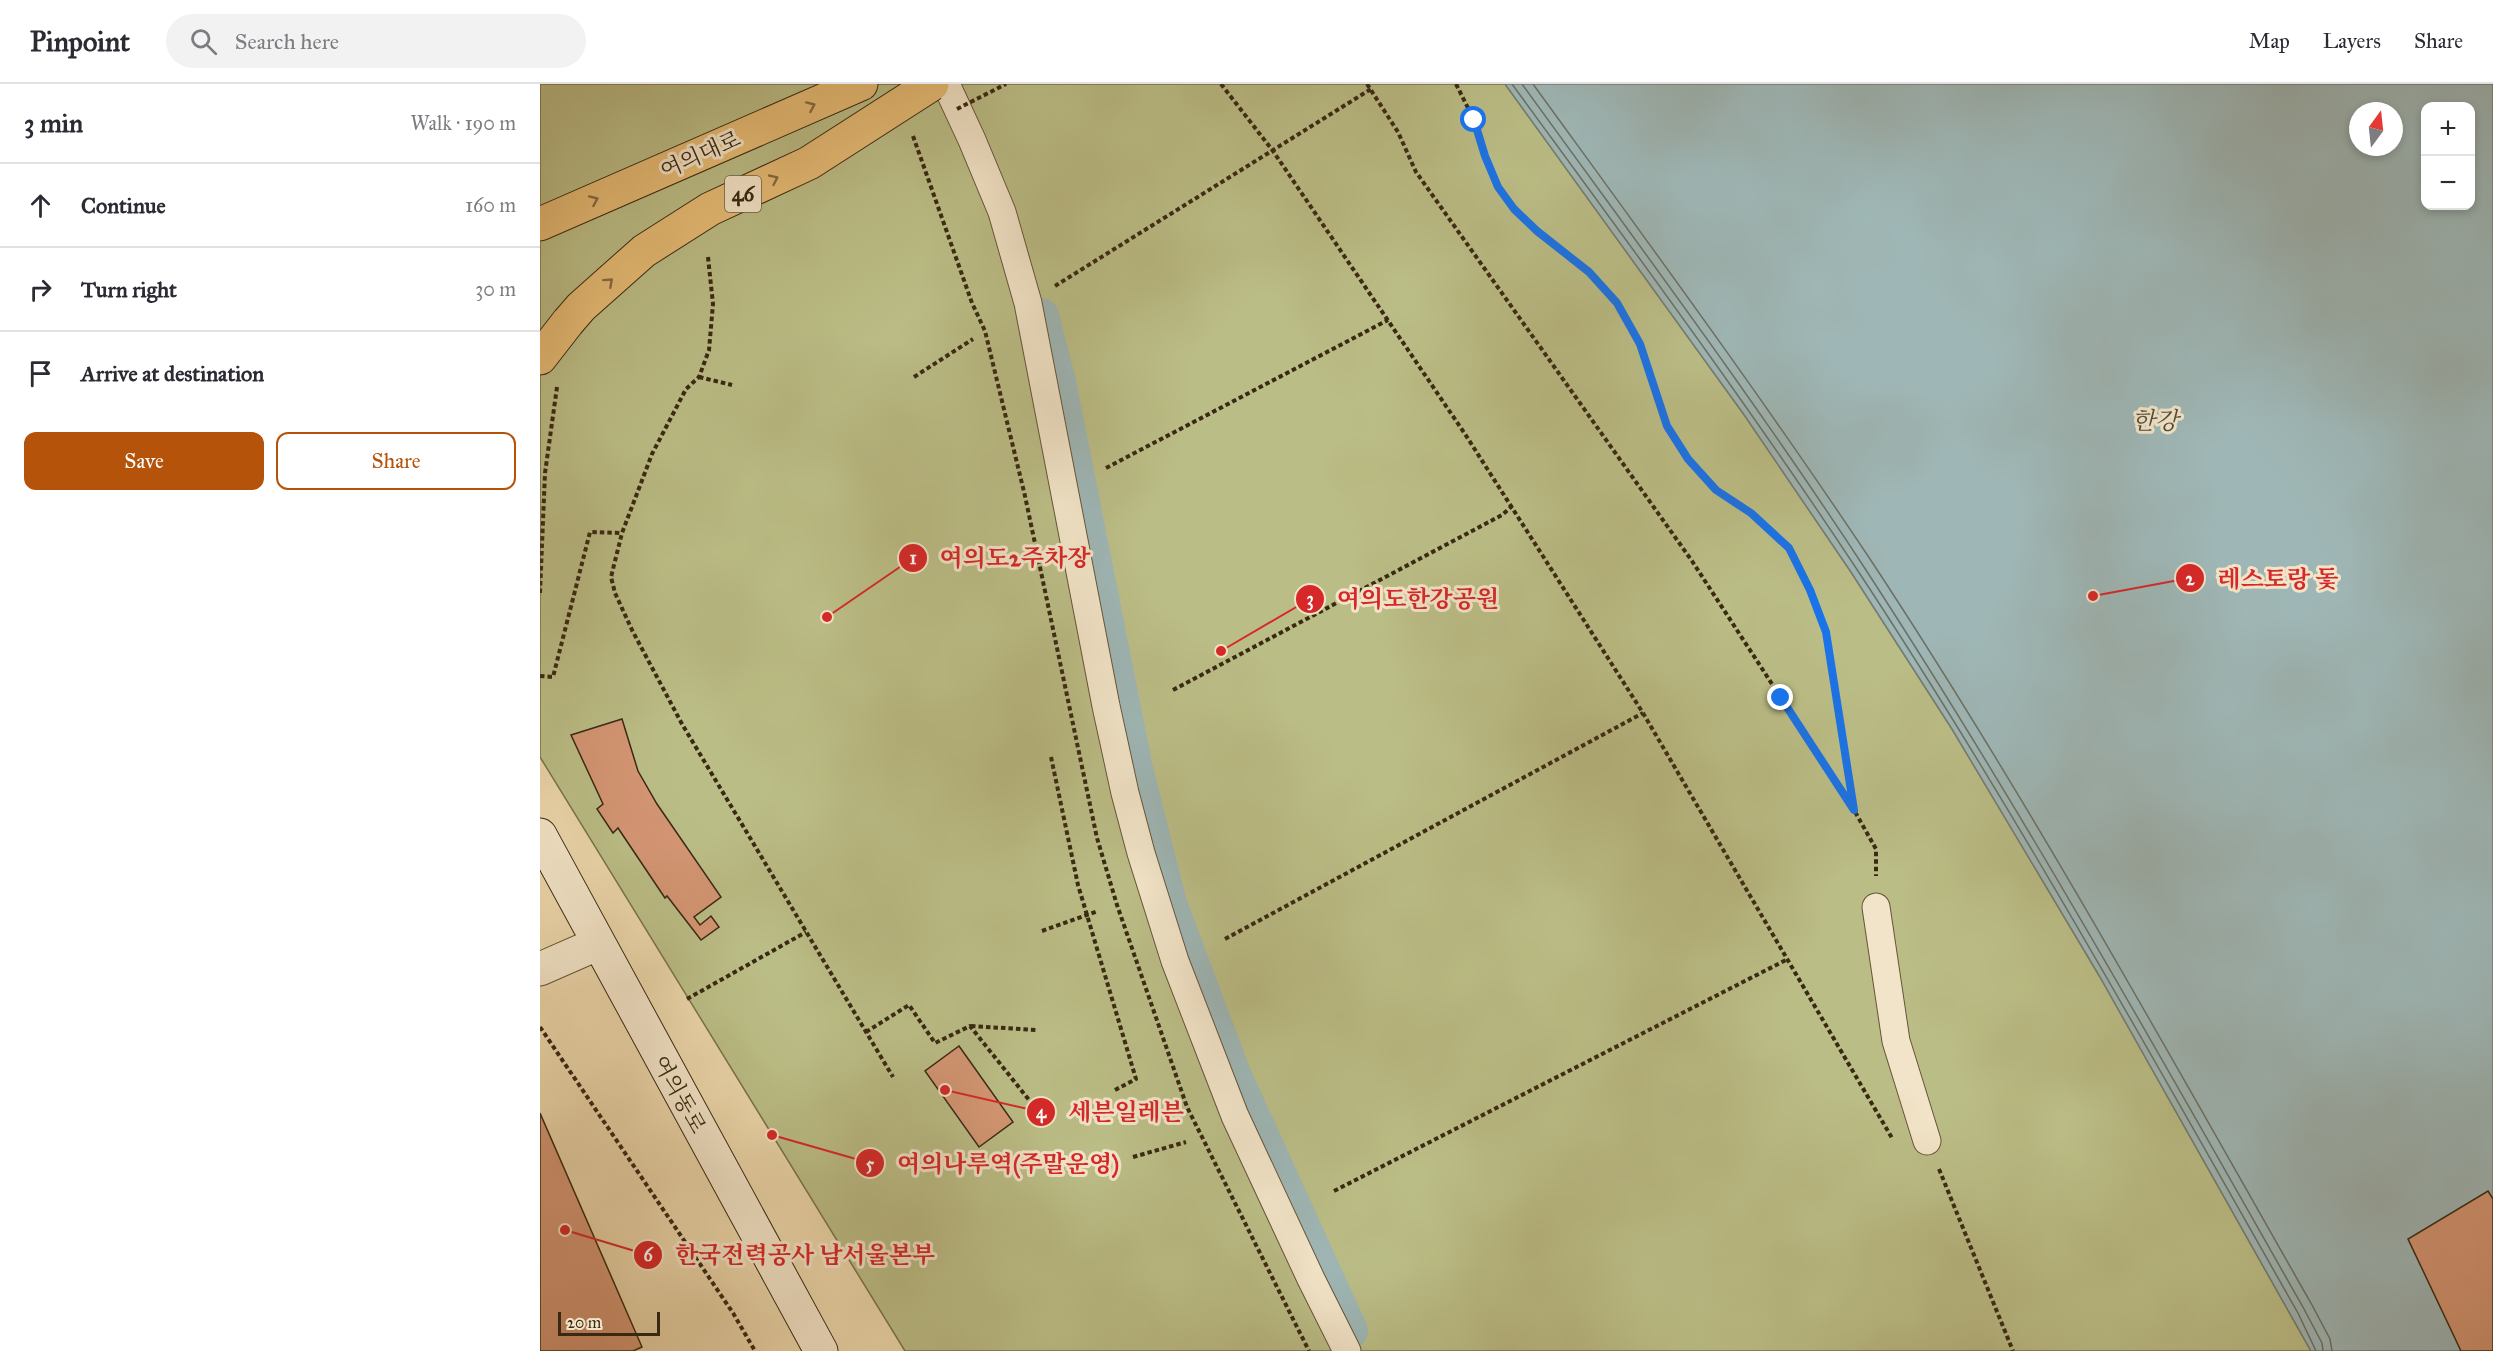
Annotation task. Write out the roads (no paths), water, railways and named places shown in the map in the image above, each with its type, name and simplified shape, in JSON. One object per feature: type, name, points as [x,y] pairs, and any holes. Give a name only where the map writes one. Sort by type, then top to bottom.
[{"type":"main road","name":"여의대로","points":[[540,224],[861,84]]},
{"type":"main road","name":"46","points":[[540,357],[581,307],[644,251],[710,209],[809,163],[932,84]]},
{"type":"main road","name":"여의동로","points":[[540,835],[597,944],[821,1351]]},
{"type":"main road","points":[[540,969],[597,944]]},
{"type":"street","points":[[946,84],[1002,212],[1028,303],[1125,793],[1175,961],[1235,1116],[1347,1351]]},
{"type":"street","points":[[1876,907],[1896,1041],[1927,1141]]},
{"type":"water","name":"한강","points":[[1505,84],[2493,84],[2493,1351],[2311,1351],[2100,977],[1952,729],[1851,572],[1745,416]]},
{"type":"waterway","points":[[1041,316],[1058,382],[1135,769],[1169,904],[1233,1074],[1350,1331]]},
{"type":"place","name":"레스토랑 돛","points":[[2093,596]]},
{"type":"place","name":"여의도2주차장","points":[[827,617]]},
{"type":"place","name":"여의도한강공원","points":[[1221,651]]},
{"type":"place","name":"세븐일레븐","points":[[945,1090]]},
{"type":"place","name":"여의나루역(주말운영)","points":[[772,1135]]},
{"type":"place","name":"한국전력공사 남서울본부","points":[[565,1230]]}]
